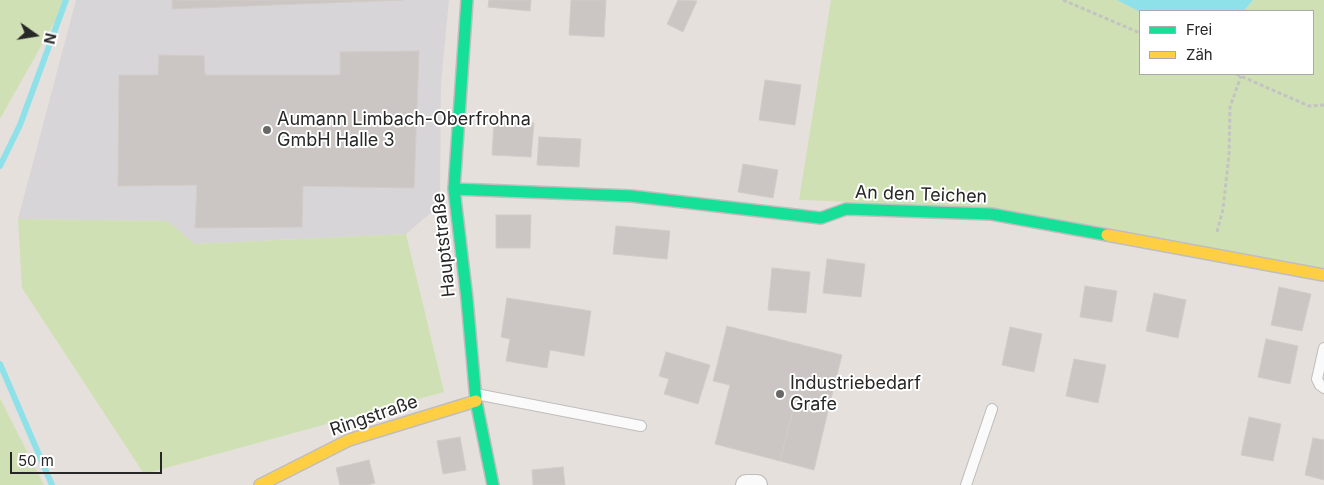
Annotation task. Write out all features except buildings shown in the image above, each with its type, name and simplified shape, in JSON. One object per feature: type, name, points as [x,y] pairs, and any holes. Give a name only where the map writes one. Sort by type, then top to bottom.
[{"type":"street","name":"Hauptstraße","points":[[467,0],[454,189],[476,397],[493,485]]},
{"type":"street","name":"An den Teichen","points":[[454,189],[631,196],[821,218],[846,209],[992,214],[1324,275]]},
{"type":"street","name":"Ringstraße","points":[[260,485],[349,440],[476,397]]},
{"type":"street","points":[[746,485],[757,485]]},
{"type":"lane","points":[[1324,348],[1317,379],[1324,388]]},
{"type":"lane","points":[[476,397],[641,426]]},
{"type":"lane","points":[[966,485],[992,409]]},
{"type":"path","points":[[1063,0],[1139,33]]},
{"type":"path","points":[[1212,254],[1223,209],[1229,155],[1230,107],[1239,75],[1309,106],[1324,105]]},
{"type":"shaded area","points":[[76,0],[449,0],[441,84],[440,205],[406,234],[194,244],[168,221],[18,219]]},
{"type":"green space","points":[[0,0],[67,0],[0,119]]},
{"type":"green space","points":[[831,0],[1117,0],[1139,11],[1139,75],[1314,75],[1314,10],[1245,10],[1253,0],[1324,0],[1324,276],[981,207],[799,200]]},
{"type":"green space","points":[[18,219],[168,221],[194,244],[406,234],[444,392],[144,474],[22,288]]},
{"type":"green space","points":[[0,398],[44,485],[0,485]]},
{"type":"water","points":[[1117,0],[1253,0],[1245,10],[1139,11]]},
{"type":"waterway","points":[[0,166],[20,125],[66,0]]},
{"type":"waterway","points":[[0,364],[52,485]]},
{"type":"traffic: fast","points":[[467,0],[454,189],[467,299],[476,401],[493,485]]},
{"type":"traffic: fast","points":[[454,189],[631,196],[821,218],[846,209],[991,214],[1107,235]]},
{"type":"traffic: slow","points":[[1107,235],[1324,275]]},
{"type":"traffic: slow","points":[[260,485],[349,440],[476,401]]},
{"type":"place","name":"Aumann Limbach-Oberfrohna GmbH Halle 3","points":[[267,130]]},
{"type":"place","name":"Industriebedarf Grafe","points":[[780,394]]}]
